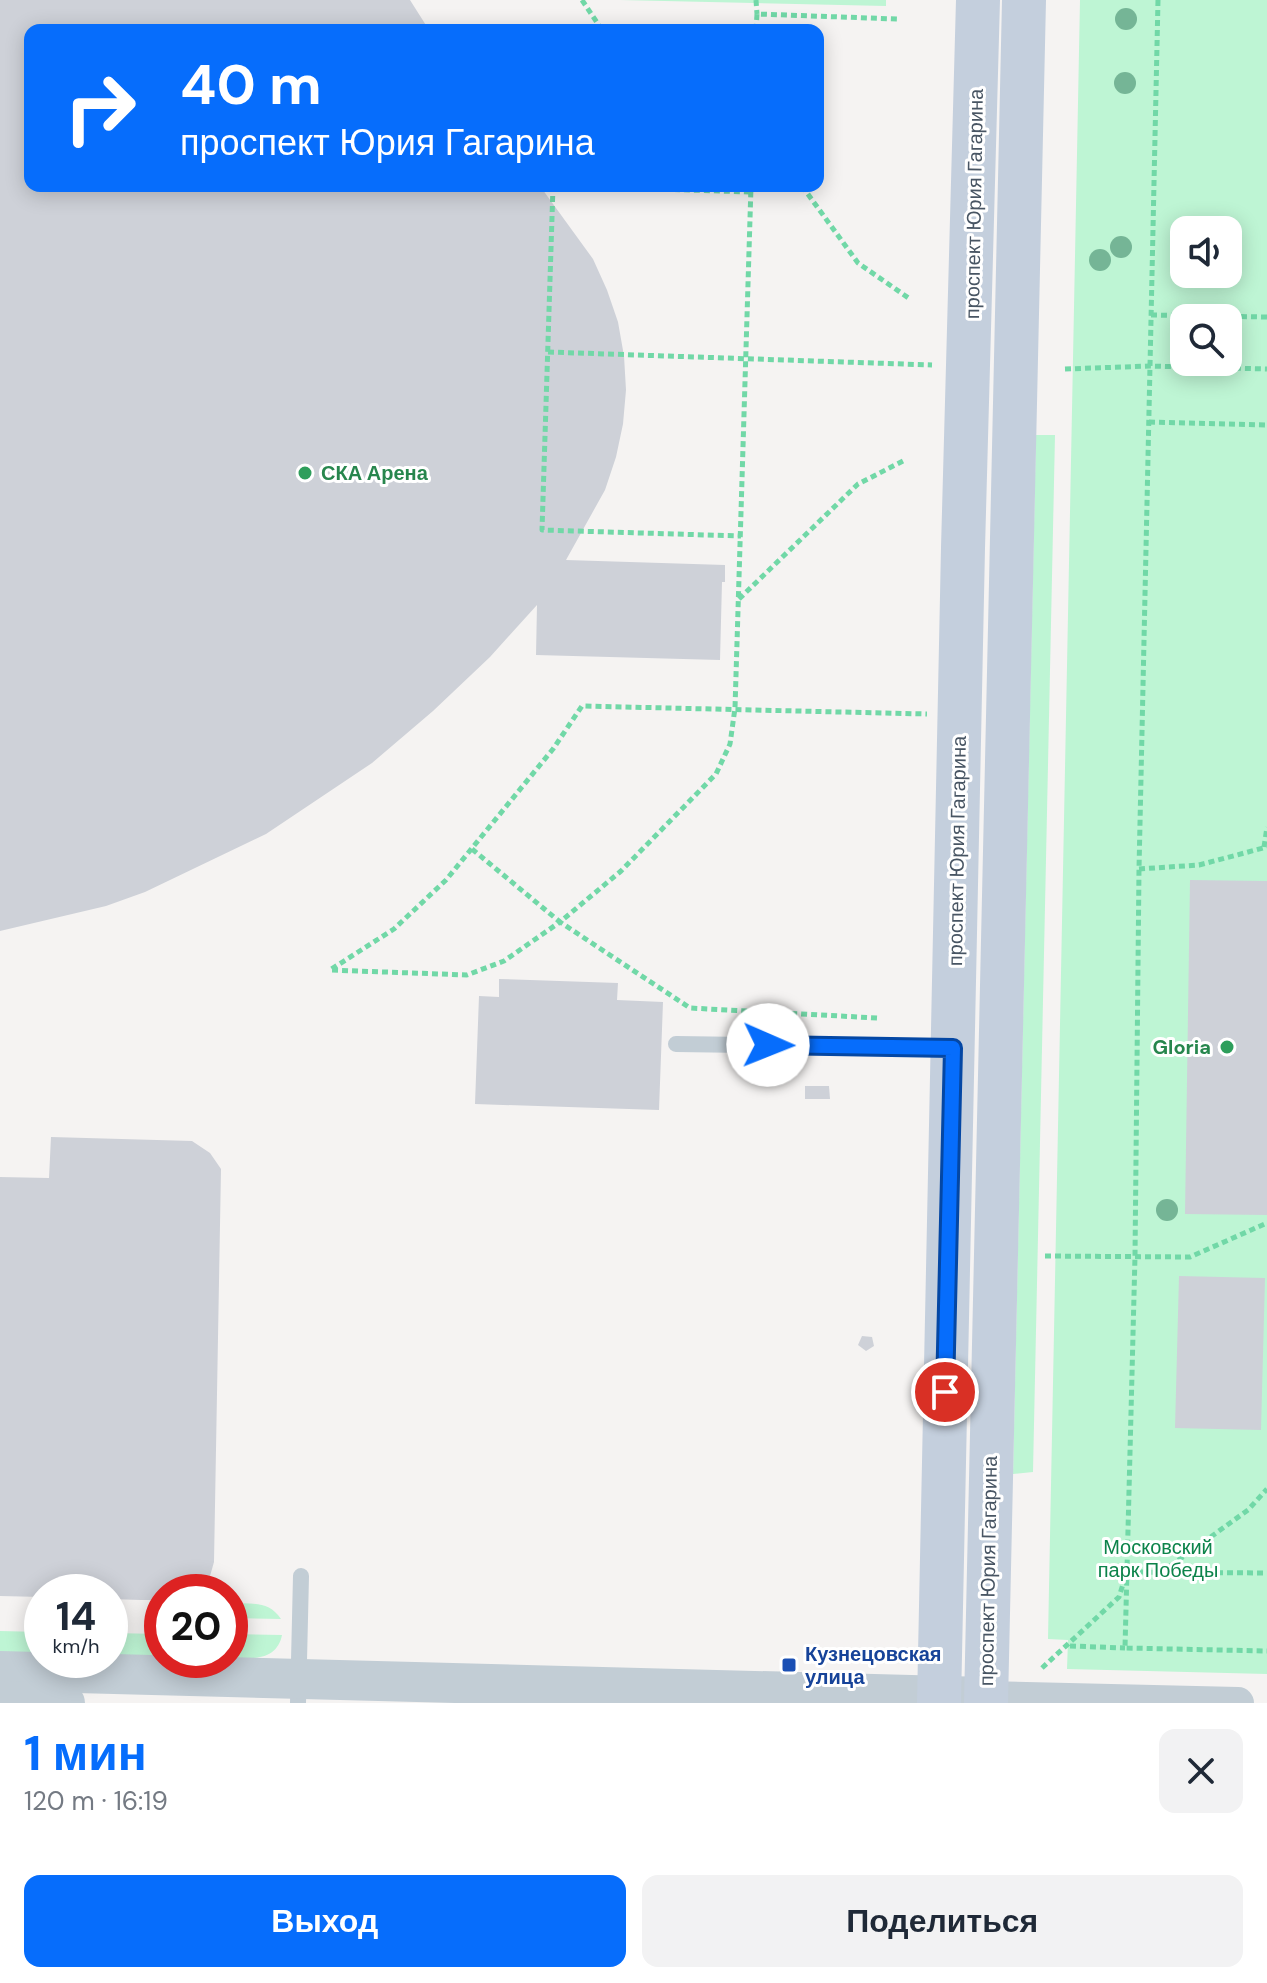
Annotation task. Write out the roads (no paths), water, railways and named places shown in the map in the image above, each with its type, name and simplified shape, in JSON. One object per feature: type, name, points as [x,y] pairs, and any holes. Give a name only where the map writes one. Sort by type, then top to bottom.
[{"type":"main road","name":"проспект Юрия Гагарина","points":[[939,1699],[978,0]]},
{"type":"main road","name":"проспект Юрия Гагарина","points":[[986,1700],[1024,0]]},
{"type":"street","points":[[0,1671],[144,1674]]},
{"type":"street","points":[[215,1678],[298,1690],[1238,1703]]},
{"type":"street","points":[[0,1701],[65,1703]]},
{"type":"lane","points":[[676,1044],[953,1048]]},
{"type":"lane","points":[[298,1690],[301,1576]]},
{"type":"place","name":"СКА Арена","points":[[305,473]]},
{"type":"place","name":"Gloria","points":[[1227,1047]]},
{"type":"place","name":"Кузнецовская улица","points":[[789,1665]]},
{"type":"park label","name":"Московский парк Победы","points":[[1158,1558]]}]
